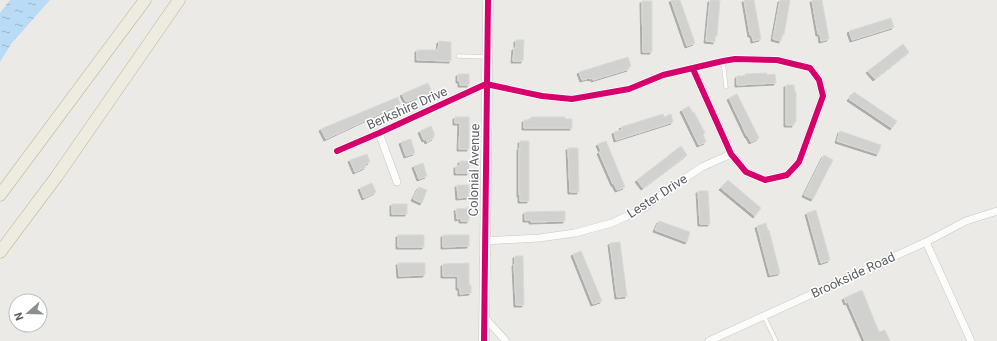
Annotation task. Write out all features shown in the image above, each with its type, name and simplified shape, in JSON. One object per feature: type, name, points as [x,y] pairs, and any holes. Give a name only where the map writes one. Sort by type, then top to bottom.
[{"type":"highway","points":[[0,195],[145,0]]},
{"type":"highway","points":[[0,252],[57,176],[180,0]]},
{"type":"highway","points":[[152,41],[183,0]]},
{"type":"street","name":"Colonial Avenue","points":[[484,341],[488,0]]},
{"type":"street","points":[[486,84],[542,96],[572,99],[629,89],[663,75],[735,60],[777,60],[810,68],[819,80],[823,96],[799,162],[787,175],[765,180],[746,172],[731,154],[693,69]]},
{"type":"street","name":"Berkshire Drive","points":[[337,150],[379,133],[486,84]]},
{"type":"street","points":[[379,133],[397,182]]},
{"type":"street","name":"Lester Drive","points":[[484,241],[539,238],[575,233],[612,223],[644,208],[669,188],[702,167],[731,154]]},
{"type":"street","name":"Brookside Road","points":[[709,341],[926,242],[966,221],[997,211]]},
{"type":"street","points":[[926,242],[971,341]]},
{"type":"street","points":[[485,318],[506,341]]},
{"type":"lane","points":[[458,56],[487,57]]},
{"type":"lane","points":[[723,62],[726,87]]},
{"type":"lane","points":[[764,316],[776,341]]},
{"type":"water","points":[[10,0],[50,0],[11,44],[0,62],[0,13]]},
{"type":"building","points":[[671,0],[680,0],[695,43],[687,46]]},
{"type":"building","points":[[710,0],[720,0],[717,36],[715,36],[715,42],[706,41]]},
{"type":"building","points":[[744,0],[754,0],[761,39],[753,41],[752,35],[750,35]]},
{"type":"building","points":[[780,0],[790,0],[784,35],[782,34],[781,41],[773,39]]},
{"type":"building","points":[[812,0],[822,0],[829,39],[821,41],[820,34],[818,34]]},
{"type":"building","points":[[642,1],[652,1],[652,52],[643,52]]},
{"type":"building","points":[[891,18],[894,27],[852,40],[849,31]]},
{"type":"building","points":[[516,40],[524,40],[523,61],[513,61]]},
{"type":"building","points":[[439,41],[451,42],[451,61],[417,60],[417,50],[438,50]]},
{"type":"building","points":[[903,44],[909,52],[875,79],[868,71]]},
{"type":"building","points":[[628,57],[631,66],[628,67],[629,69],[593,80],[593,78],[589,78],[582,80],[579,72]]},
{"type":"building","points":[[767,73],[767,75],[775,74],[776,83],[737,85],[737,76]]},
{"type":"building","points":[[458,74],[469,74],[469,85],[460,85],[460,81],[458,81]]},
{"type":"building","points":[[428,83],[432,92],[406,102],[402,94]]},
{"type":"building","points":[[786,85],[794,85],[796,92],[796,122],[794,122],[794,125],[786,125]]},
{"type":"building","points":[[854,92],[897,121],[892,128],[849,99]]},
{"type":"building","points":[[737,94],[759,138],[751,142],[729,98]]},
{"type":"building","points":[[398,97],[400,104],[326,139],[321,129]]},
{"type":"building","points":[[689,106],[693,113],[694,112],[705,133],[703,134],[706,142],[699,145],[682,110]]},
{"type":"building","points":[[663,114],[664,117],[671,114],[673,122],[616,140],[614,132],[622,130],[621,127]]},
{"type":"building","points":[[455,117],[469,117],[469,149],[459,149],[460,123],[455,123]]},
{"type":"building","points":[[531,117],[565,117],[565,119],[572,119],[572,128],[524,128],[524,120],[531,120]]},
{"type":"building","points":[[431,126],[435,135],[433,136],[434,138],[427,142],[426,139],[424,140],[420,131]]},
{"type":"building","points":[[840,131],[881,145],[878,154],[837,141]]},
{"type":"building","points":[[411,139],[415,153],[406,156],[401,142]]},
{"type":"building","points":[[520,141],[529,141],[529,201],[520,201],[519,195]]},
{"type":"building","points":[[606,141],[625,187],[617,190],[599,152],[601,151],[598,144]]},
{"type":"building","points":[[681,146],[687,155],[643,188],[637,180]]},
{"type":"building","points":[[568,148],[578,148],[579,192],[570,192]]},
{"type":"building","points":[[367,154],[370,162],[365,164],[366,167],[355,172],[350,160]]},
{"type":"building","points":[[824,155],[833,160],[813,199],[804,195]]},
{"type":"building","points":[[460,161],[469,161],[469,173],[456,173],[456,166],[460,166]]},
{"type":"building","points":[[423,163],[427,176],[419,179],[414,166]]},
{"type":"building","points":[[728,180],[761,208],[755,216],[721,188]]},
{"type":"building","points":[[372,183],[376,192],[364,198],[360,188]]},
{"type":"building","points":[[457,185],[469,185],[469,197],[458,198]]},
{"type":"building","points":[[419,187],[427,190],[422,203],[413,199]]},
{"type":"building","points":[[698,191],[708,191],[710,224],[700,224]]},
{"type":"building","points":[[392,204],[407,204],[407,214],[392,214]]},
{"type":"building","points":[[469,208],[469,221],[461,221],[461,218],[457,219],[456,209]]},
{"type":"building","points":[[816,210],[830,260],[821,263],[807,213]]},
{"type":"building","points":[[565,211],[565,221],[531,222],[531,220],[525,220],[525,212]]},
{"type":"building","points":[[659,221],[690,232],[687,242],[655,230]]},
{"type":"building","points":[[766,223],[780,273],[770,275],[757,226]]},
{"type":"building","points":[[398,235],[424,235],[424,247],[398,247]]},
{"type":"building","points":[[443,235],[469,235],[469,246],[443,247]]},
{"type":"building","points":[[620,242],[627,296],[617,297],[610,243]]},
{"type":"building","points":[[581,251],[602,301],[593,304],[573,254]]},
{"type":"building","points":[[515,256],[523,256],[524,305],[516,305]]},
{"type":"building","points":[[398,263],[425,263],[425,275],[399,276]]},
{"type":"building","points":[[469,263],[469,285],[471,285],[471,293],[460,294],[460,288],[458,288],[458,276],[443,276],[443,264]]},
{"type":"building","points":[[862,290],[879,332],[885,330],[890,341],[865,341],[848,302],[846,303],[844,298]]},
{"type":"cycle path","points":[[484,341],[488,0]]},
{"type":"cycle path","points":[[337,151],[486,84],[542,96],[572,99],[629,89],[663,75],[723,61],[735,59],[777,60],[810,68],[819,80],[823,96],[799,162],[787,175],[765,180],[746,172],[731,154],[693,69]]}]
